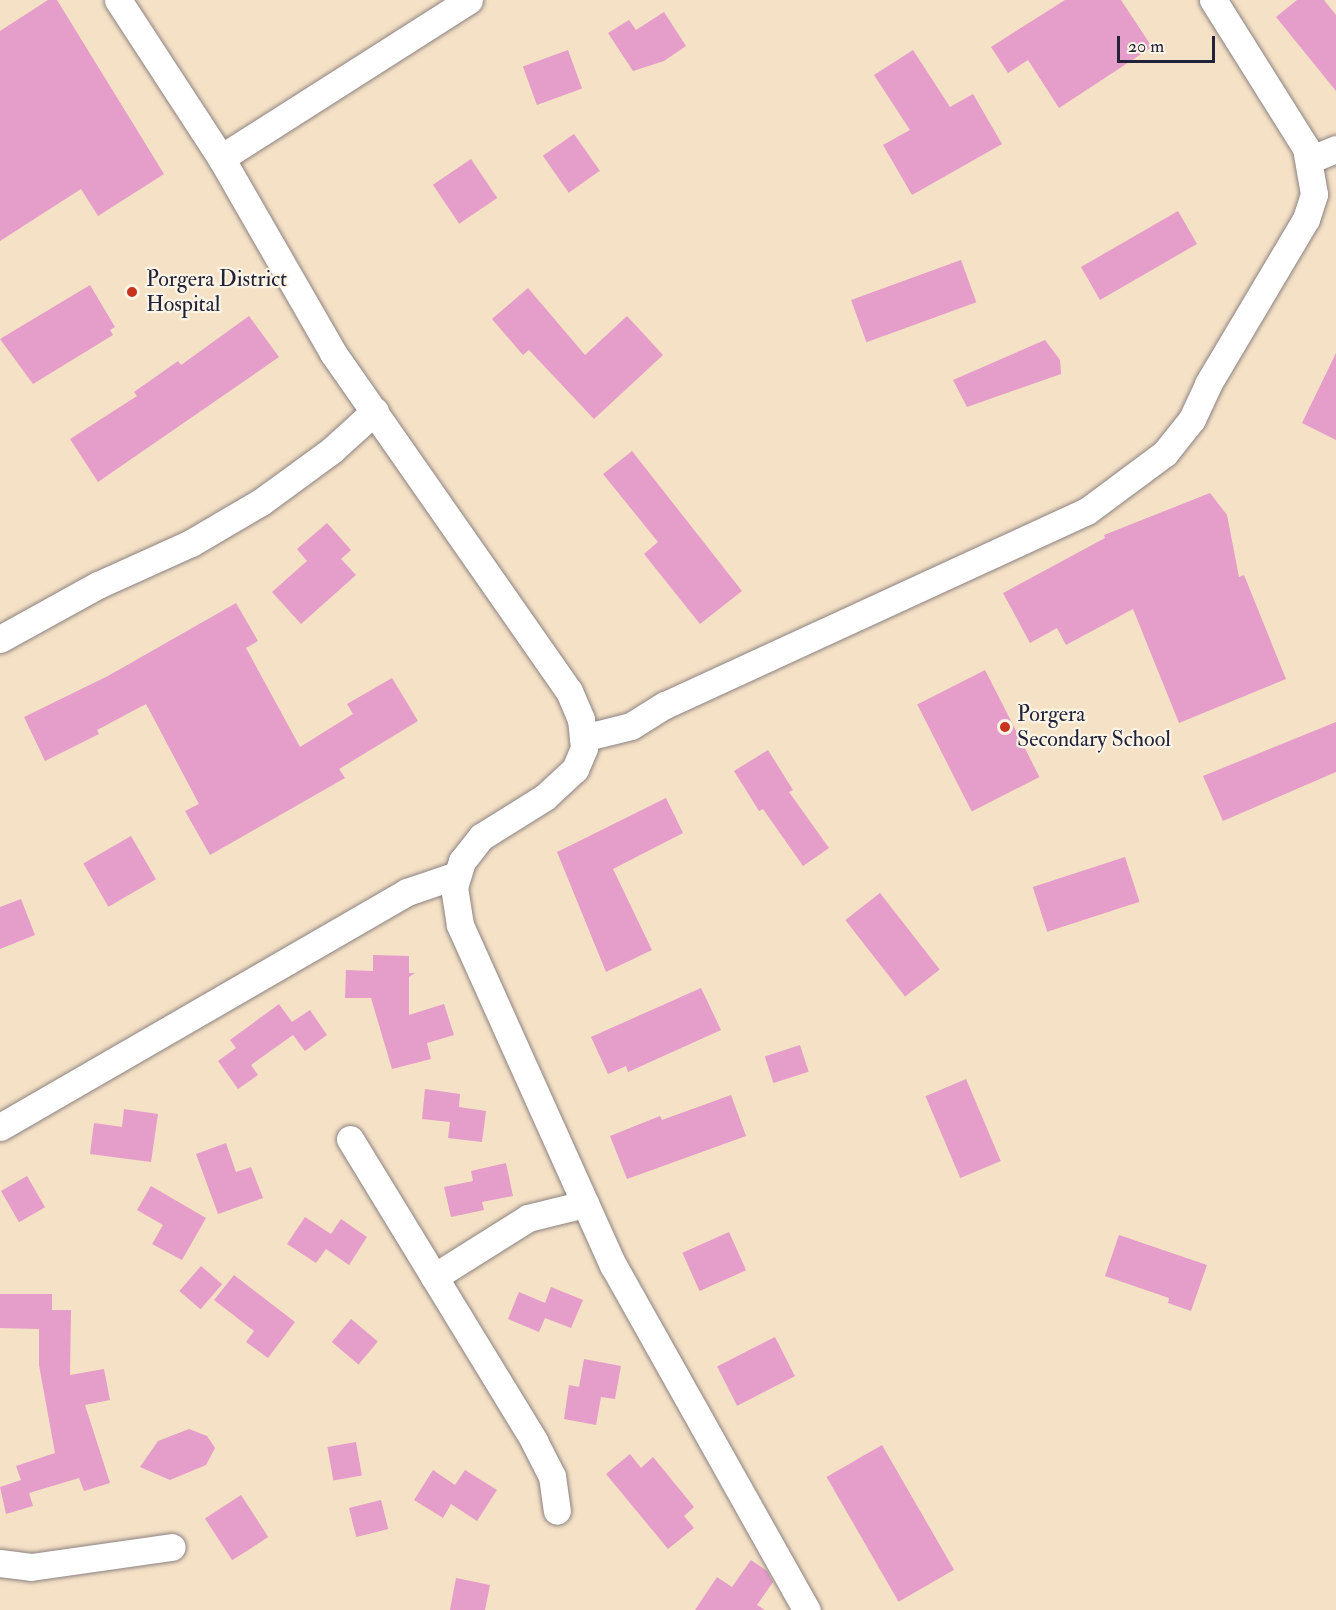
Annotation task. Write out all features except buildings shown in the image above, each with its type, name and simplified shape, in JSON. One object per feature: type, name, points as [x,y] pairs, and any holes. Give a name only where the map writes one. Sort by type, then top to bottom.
[{"type":"street","points":[[118,0],[221,158],[333,353],[569,691],[582,719],[584,748],[575,769],[544,797],[481,837],[462,861],[454,887],[460,925],[624,1286],[807,1610]]},
{"type":"street","points":[[221,158],[469,0]]},
{"type":"street","points":[[584,738],[631,726],[665,705],[1087,511],[1132,481],[1165,453],[1192,420],[1208,384],[1300,229],[1314,195],[1309,160],[1276,98],[1213,0]]},
{"type":"street","points":[[1309,160],[1336,149]]},
{"type":"street","points":[[0,639],[98,585],[191,543],[261,502],[332,450],[375,411]]},
{"type":"street","points":[[0,1127],[407,892],[457,875]]},
{"type":"street","points":[[350,1138],[543,1458],[552,1476],[557,1511]]},
{"type":"street","points":[[434,1277],[528,1218],[585,1204]]},
{"type":"street","points":[[0,1563],[31,1567],[172,1547]]},
{"type":"place","name":"Porgera District Hospital","points":[[132,292]]},
{"type":"place","name":"Porgera Secondary School","points":[[1005,727]]}]
